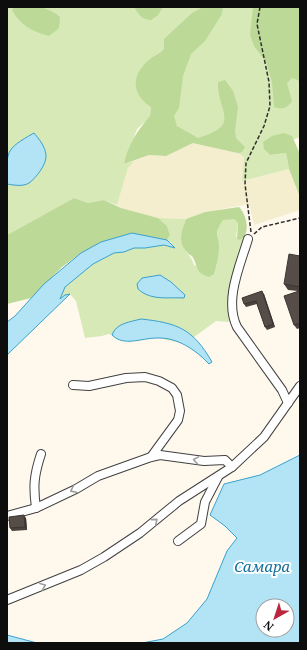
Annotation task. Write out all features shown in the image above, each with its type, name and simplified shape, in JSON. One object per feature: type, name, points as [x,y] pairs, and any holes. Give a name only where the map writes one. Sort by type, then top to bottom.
[{"type":"street","points":[[248,239],[237,276],[231,307],[232,317],[237,327],[282,390],[288,403]]},
{"type":"street","points":[[73,385],[89,386],[126,378],[145,377],[159,381],[172,388],[177,395],[180,411],[178,420],[151,457]]},
{"type":"street","points":[[7,600],[81,570],[104,557],[140,533],[179,501],[232,467],[264,437],[300,386]]},
{"type":"street","points":[[36,508],[33,490],[34,475],[41,454]]},
{"type":"street","points":[[7,516],[36,508],[76,489],[98,476],[160,455],[204,461],[225,460],[232,467]]},
{"type":"street","points":[[178,541],[201,524],[205,502],[218,476]]},
{"type":"path","points":[[248,239],[252,230],[245,184],[246,163],[264,126],[270,106],[269,82],[257,24],[260,7]]},
{"type":"path","points":[[248,239],[262,227],[300,218]]},
{"type":"shaded area","points":[[193,143],[238,153],[244,157],[242,181],[289,169],[300,197],[300,210],[254,225],[249,204],[205,212],[186,219],[158,218],[121,208],[117,205],[128,168],[134,161],[149,155],[166,156]]},
{"type":"green space","points":[[7,7],[300,7],[300,137],[266,151],[270,155],[286,153],[289,169],[242,181],[244,157],[238,153],[193,143],[172,120],[151,107],[150,117],[137,129],[124,164],[134,161],[128,168],[117,205],[104,200],[88,203],[74,198],[7,235],[7,184],[16,185],[7,155]]},
{"type":"green space","points":[[14,7],[38,7],[49,10],[60,17],[59,28],[49,36],[32,30],[23,24],[15,15],[12,10]]},
{"type":"green space","points":[[134,7],[163,7],[158,15],[151,20],[145,19],[141,16]]},
{"type":"green space","points":[[203,7],[223,7],[222,14],[205,41],[191,54],[183,76],[179,108],[174,116],[177,126],[198,138],[212,133],[220,128],[224,122],[224,116],[218,82],[225,80],[233,91],[238,107],[235,131],[236,138],[245,147],[242,152],[238,153],[193,143],[166,156],[149,155],[124,164],[134,138],[150,116],[151,107],[144,102],[137,90],[136,78],[139,72],[149,60],[164,49],[164,39],[192,13]]},
{"type":"green space","points":[[253,7],[300,7],[300,84],[298,80],[292,78],[287,83],[292,101],[284,108],[274,107],[272,82],[266,62],[254,46],[250,35]]},
{"type":"green space","points":[[284,133],[292,136],[300,154],[300,197],[289,169],[286,153],[270,155],[264,149],[263,142],[272,136]]},
{"type":"green space","points":[[74,198],[88,203],[104,200],[121,208],[158,218],[167,226],[170,235],[167,240],[132,233],[101,242],[81,253],[62,267],[31,298],[7,304],[7,235]]},
{"type":"green space","points":[[239,207],[246,219],[246,233],[240,240],[237,239],[238,223],[234,219],[223,220],[217,232],[219,252],[214,274],[209,277],[204,275],[199,271],[192,256],[182,244],[181,236],[186,219],[205,212]]},
{"type":"green space","points":[[158,218],[186,219],[182,235],[186,251],[194,265],[214,274],[218,257],[218,227],[223,220],[227,218],[234,218],[238,223],[236,236],[240,240],[244,238],[237,256],[230,291],[230,322],[216,321],[194,337],[196,344],[181,343],[158,338],[159,321],[146,320],[132,321],[120,325],[115,329],[112,335],[108,334],[85,338],[76,301],[70,294],[59,300],[65,287],[93,264],[114,253],[124,252],[134,248],[145,248],[172,243],[167,240],[170,235],[167,226]]},
{"type":"water","points":[[34,133],[42,143],[46,155],[43,166],[35,178],[27,184],[7,184],[7,164],[9,152],[17,144]]},
{"type":"water","points":[[132,233],[167,240],[175,248],[164,245],[134,248],[124,252],[114,253],[93,264],[65,287],[60,299],[65,295],[70,294],[7,355],[7,322],[15,316],[44,284],[81,253],[101,242]]},
{"type":"water","points":[[160,275],[171,282],[185,295],[184,298],[154,297],[143,293],[138,289],[137,284],[142,278]]},
{"type":"water","points":[[141,319],[165,323],[183,330],[198,342],[212,362],[209,364],[186,345],[172,340],[164,338],[151,338],[122,341],[112,335],[120,325]]},
{"type":"water","name":"Самара","points":[[300,455],[300,643],[142,643],[163,639],[187,623],[207,599],[227,551],[237,538],[225,526],[210,515],[224,484],[260,475]]},
{"type":"water","points":[[7,635],[37,643],[7,643]]},
{"type":"building","points":[[289,254],[300,256],[300,287],[284,284]]},
{"type":"building","points":[[262,291],[273,324],[265,327],[256,301],[244,304],[242,298]]},
{"type":"building","points":[[299,291],[300,323],[294,325],[284,296]]},
{"type":"building","points":[[24,515],[25,527],[10,528],[9,517]]}]
